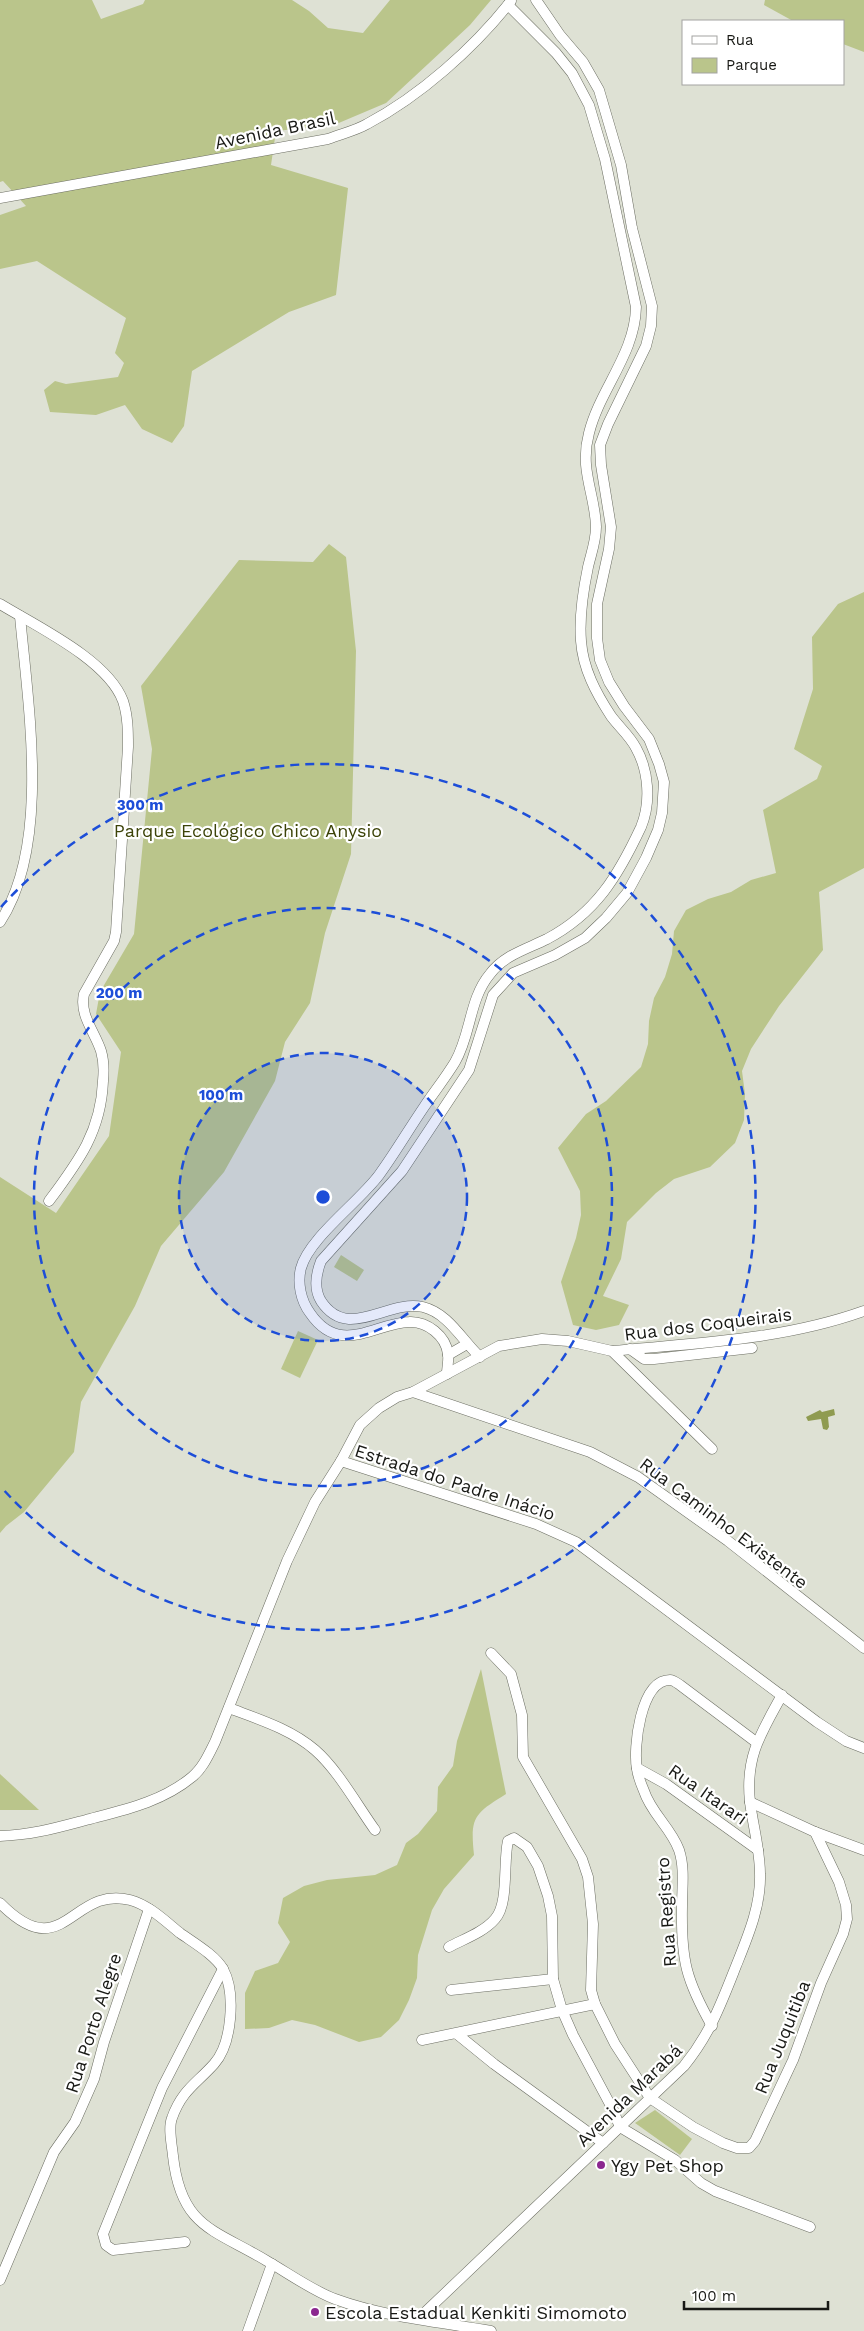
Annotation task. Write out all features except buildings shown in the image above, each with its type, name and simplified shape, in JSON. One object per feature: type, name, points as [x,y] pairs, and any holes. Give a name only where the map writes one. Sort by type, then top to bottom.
[{"type":"street","points":[[480,1357],[448,1322],[437,1313],[423,1307],[409,1306],[395,1308],[358,1320],[346,1319],[335,1315],[325,1307],[318,1297],[315,1285],[316,1272],[321,1261],[402,1171],[469,1070],[493,995],[513,972],[555,955],[585,938],[606,918],[627,894],[646,858],[658,830],[662,813],[664,782],[650,739],[624,706],[609,682],[600,660],[597,638],[597,604],[609,549],[611,527],[601,465],[600,445],[608,424],[646,346],[651,326],[652,306],[632,228],[621,165],[599,90],[583,62],[560,35],[536,0]]},
{"type":"street","points":[[447,1374],[448,1355],[446,1343],[436,1333],[419,1323],[398,1324],[360,1336],[343,1335],[327,1329],[313,1318],[304,1303],[300,1285],[301,1269],[308,1252],[377,1178],[457,1058],[480,990],[490,973],[504,960],[577,921],[595,903],[614,879],[647,811],[648,792],[645,769],[636,748],[607,709],[595,689],[585,665],[581,640],[581,602],[596,527],[585,467],[585,448],[593,418],[631,340],[636,324],[636,307],[605,159],[589,105],[572,73],[510,3]]},
{"type":"street","name":"Avenida Brasil","points":[[0,198],[328,139],[365,125],[389,111],[453,64],[510,3]]},
{"type":"street","points":[[620,231],[632,228]]},
{"type":"street","points":[[0,604],[68,646],[102,670],[112,681],[123,700],[127,718],[128,747],[116,932],[114,941],[84,994],[82,1002],[86,1017],[101,1051],[104,1066],[102,1097],[93,1135],[80,1158],[49,1201]]},
{"type":"street","points":[[0,922],[12,904],[22,875],[32,820],[32,757],[20,616]]},
{"type":"street","points":[[585,665],[600,660]]},
{"type":"street","points":[[647,811],[662,813]]},
{"type":"street","points":[[442,1080],[456,1090]]},
{"type":"street","name":"Rua dos Coqueirais","points":[[612,1351],[750,1339],[796,1331],[864,1311]]},
{"type":"street","points":[[327,1329],[335,1315]]},
{"type":"street","points":[[341,1461],[360,1425],[379,1408],[397,1397],[413,1392],[499,1346],[542,1339],[568,1341],[612,1351],[712,1449]]},
{"type":"street","points":[[448,1355],[467,1344]]},
{"type":"street","points":[[630,1349],[644,1359],[752,1348]]},
{"type":"street","name":"Rua Caminho Existente","points":[[413,1392],[590,1452],[638,1477],[728,1540],[864,1648]]},
{"type":"street","name":"Estrada do Padre Inácio","points":[[0,1836],[27,1836],[133,1808],[168,1793],[194,1776],[206,1761],[229,1708],[290,1554],[315,1502],[341,1461],[536,1524],[576,1542],[817,1722],[846,1741],[864,1748]]},
{"type":"street","points":[[491,1653],[510,1674],[522,1715],[523,1757],[582,1859],[588,1877],[593,1924],[591,1990],[595,2004],[631,2072],[650,2098]]},
{"type":"street","name":"Rua Registro","points":[[712,2026],[696,1997],[687,1976],[684,1962],[682,1868],[678,1849],[644,1794],[637,1768],[636,1745],[642,1710],[649,1694],[658,1684],[670,1680],[680,1684],[756,1742]]},
{"type":"street","name":"Avenida Marabá","points":[[419,2318],[684,2066],[700,2047],[712,2026],[752,1927],[760,1882],[758,1850],[750,1802],[750,1764],[756,1742],[782,1695]]},
{"type":"street","points":[[229,1708],[296,1736],[315,1750],[375,1830]]},
{"type":"street","name":"Rua Itarari","points":[[637,1768],[666,1784],[758,1850]]},
{"type":"street","points":[[750,1802],[816,1832],[864,1850]]},
{"type":"street","name":"Rua Juquitiba","points":[[650,2098],[693,2127],[723,2143],[743,2149],[749,2148],[754,2141],[793,2060],[843,1934],[847,1919],[846,1905],[839,1882],[816,1832]]},
{"type":"street","points":[[449,1947],[483,1929],[496,1919],[503,1907],[504,1866],[508,1840],[514,1838],[518,1840],[526,1847],[538,1866],[548,1896],[552,1916],[553,1979],[562,2010],[620,2127],[675,2160],[701,2183],[715,2191],[810,2227]]},
{"type":"street","points":[[0,1903],[13,1916],[30,1927],[45,1929],[58,1925],[95,1903],[113,1899],[130,1900],[149,1909],[223,1969],[229,1992],[231,2014],[228,2036],[215,2064],[191,2084],[181,2098],[171,2120],[175,2171],[185,2202],[207,2229],[334,2299],[419,2318],[491,2331]]},
{"type":"street","name":"Rua Porto Alegre","points":[[0,2280],[54,2152],[75,2122],[94,2079],[107,2032],[149,1909]]},
{"type":"street","points":[[184,2242],[113,2250],[106,2245],[103,2234],[162,2088],[223,1969]]},
{"type":"street","points":[[451,1990],[553,1979]]},
{"type":"street","points":[[422,2040],[595,2004]]},
{"type":"street","points":[[458,2034],[494,2064],[603,2143]]},
{"type":"street","points":[[248,2331],[272,2264]]},
{"type":"green space","points":[[0,0],[92,0],[101,19],[143,4],[145,0],[292,0],[309,11],[328,28],[363,33],[390,0],[491,0],[470,25],[386,103],[334,125],[276,131],[271,165],[348,188],[336,295],[289,312],[192,371],[184,426],[172,443],[142,429],[125,405],[96,415],[50,412],[44,390],[55,381],[66,384],[118,377],[124,363],[115,353],[126,318],[37,261],[0,269],[0,215],[26,206],[3,181],[0,182]]},
{"type":"green space","points":[[765,0],[864,0],[864,52],[844,44],[844,20],[791,20],[764,5]]},
{"type":"green space","name":"Parque Ecológico Chico Anysio","points":[[329,544],[346,557],[356,651],[351,854],[325,933],[310,1003],[285,1042],[275,1081],[224,1172],[161,1246],[135,1306],[81,1402],[74,1452],[24,1512],[0,1533],[0,1177],[56,1213],[109,1136],[121,1052],[96,1014],[100,992],[134,934],[152,749],[141,686],[239,560],[313,562]]},
{"type":"green space","points":[[864,592],[864,868],[819,892],[823,950],[779,1006],[751,1049],[742,1071],[745,1094],[744,1120],[735,1143],[710,1167],[674,1179],[656,1193],[627,1222],[621,1259],[603,1296],[629,1305],[619,1325],[596,1330],[573,1325],[561,1282],[576,1238],[581,1215],[580,1191],[558,1148],[586,1114],[606,1101],[641,1067],[648,1044],[649,1021],[654,998],[665,977],[672,954],[674,931],[686,910],[708,899],[731,892],[751,880],[776,873],[763,810],[817,779],[822,766],[794,749],[813,689],[812,637],[838,604]]},
{"type":"green space","points":[[341,1255],[364,1270],[357,1281],[334,1267]]},
{"type":"green space","points":[[298,1331],[318,1340],[300,1378],[281,1369]]},
{"type":"green space","points":[[481,1669],[506,1794],[487,1807],[476,1818],[473,1832],[474,1855],[444,1889],[432,1910],[418,1955],[417,1978],[399,2020],[381,2037],[359,2042],[315,2025],[292,2020],[269,2028],[245,2029],[245,1993],[255,1971],[278,1963],[290,1942],[278,1923],[283,1898],[304,1886],[327,1880],[375,1875],[397,1865],[406,1843],[418,1834],[437,1811],[438,1787],[453,1766],[457,1741]]},
{"type":"green space","points":[[0,1774],[39,1810],[0,1810]]},
{"type":"green space","points":[[655,2110],[692,2139],[680,2155],[635,2123]]},
{"type":"shaded area","points":[[834,1409],[835,1415],[828,1417],[829,1427],[827,1430],[823,1429],[821,1419],[808,1421],[806,1417],[820,1410],[822,1412]]},
{"type":"place","name":"Ygy Pet Shop","points":[[601,2165]]},
{"type":"place","name":"Escola Estadual Kenkiti Simomoto","points":[[315,2312]]}]
